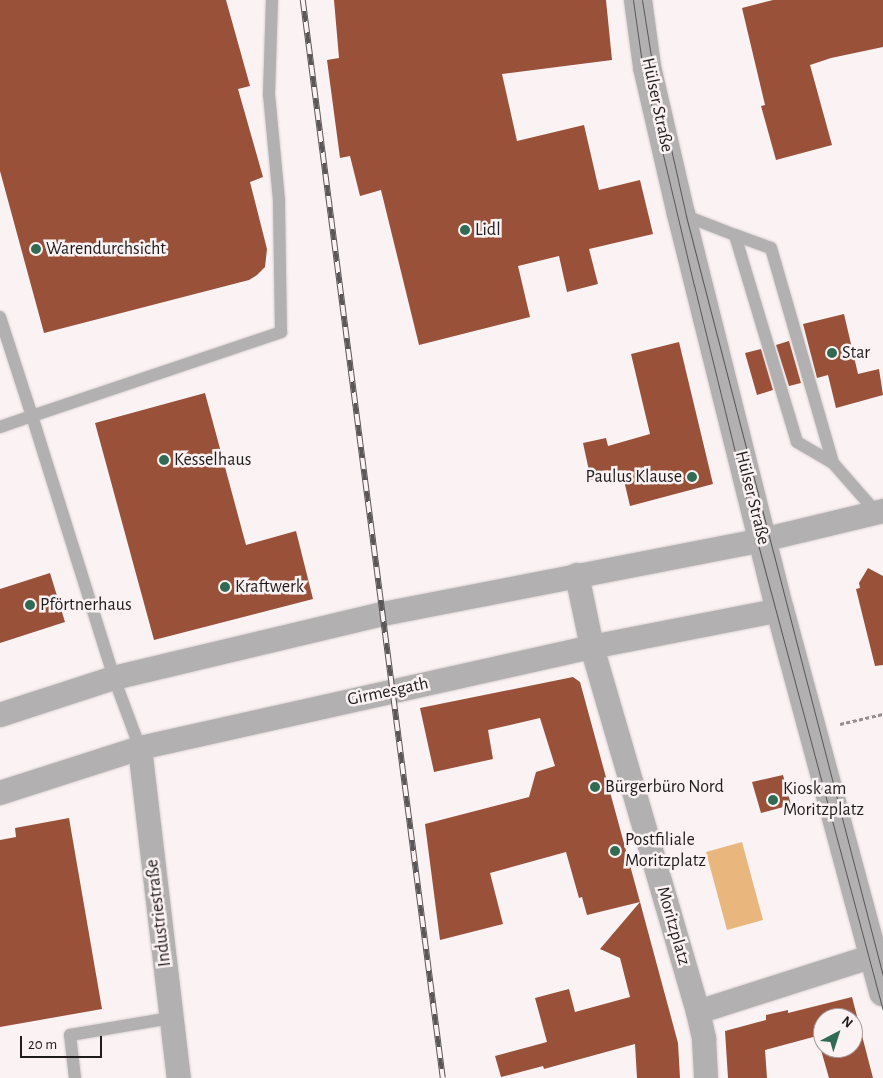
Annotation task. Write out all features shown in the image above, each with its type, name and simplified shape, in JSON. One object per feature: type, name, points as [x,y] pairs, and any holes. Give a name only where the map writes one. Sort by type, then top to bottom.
[{"type":"street","name":"Hülser Straße","points":[[642,2],[647,67],[681,214],[780,610],[883,992]]},
{"type":"street","points":[[0,714],[114,678],[383,614],[762,540],[880,512]]},
{"type":"street","name":"Moritzplatz","points":[[577,575],[592,648],[698,1012],[704,1039],[706,1078]]},
{"type":"street","name":"Girmesgath","points":[[0,793],[140,748],[592,648],[780,610]]},
{"type":"street","name":"Industriestraße","points":[[140,748],[179,1078]]},
{"type":"street","points":[[698,1012],[873,956]]},
{"type":"lane","points":[[0,427],[281,332],[279,200],[270,94],[272,0]]},
{"type":"lane","points":[[681,214],[772,248],[833,464]]},
{"type":"lane","points":[[735,235],[797,442],[833,464],[880,512]]},
{"type":"lane","points":[[0,317],[114,678],[140,748]]},
{"type":"lane","points":[[75,1078],[70,1035],[171,1018]]},
{"type":"path","points":[[814,732],[883,714]]},
{"type":"shaded area","points":[[742,842],[763,920],[727,930],[706,852]]},
{"type":"building","points":[[0,0],[226,0],[250,86],[238,89],[263,177],[250,182],[267,249],[265,267],[257,275],[249,280],[44,333],[0,171]]},
{"type":"building","points":[[334,0],[606,0],[612,60],[502,74],[517,141],[584,125],[599,190],[640,180],[653,234],[589,249],[598,284],[567,292],[559,256],[518,266],[530,317],[419,345],[381,190],[360,196],[350,156],[340,158],[327,60],[339,58]]},
{"type":"building","points":[[773,0],[883,0],[883,47],[831,58],[810,65],[832,145],[776,160],[761,106],[765,105],[742,8]]},
{"type":"building","name":"Star","points":[[844,314],[858,374],[879,369],[883,395],[836,408],[828,375],[817,378],[803,324]]},
{"type":"building","points":[[789,341],[801,383],[789,386],[776,345]]},
{"type":"building","points":[[679,342],[713,484],[630,506],[622,472],[591,480],[583,443],[606,438],[608,446],[650,434],[631,354]]},
{"type":"building","points":[[761,349],[773,390],[757,395],[745,353]]},
{"type":"building","name":"Kesselhaus","points":[[205,393],[246,545],[296,531],[313,599],[154,640],[95,423]]},
{"type":"building","points":[[868,568],[883,576],[883,665],[875,666],[856,589],[860,588],[859,583]]},
{"type":"building","name":"Pförtnerhaus","points":[[50,573],[65,622],[0,643],[0,589]]},
{"type":"building","points":[[573,677],[580,682],[640,902],[587,915],[582,897],[579,898],[566,852],[490,873],[503,924],[440,940],[425,824],[529,797],[536,772],[555,766],[540,718],[488,730],[493,759],[434,772],[420,708]]},
{"type":"building","name":"Kiosk am Moritzplatz","points":[[783,775],[791,805],[761,813],[752,782]]},
{"type":"building","points":[[69,818],[102,1009],[0,1027],[0,840],[16,837],[15,828]]},
{"type":"building","points":[[640,902],[678,1043],[680,1078],[637,1078],[635,1044],[544,1069],[543,1066],[501,1077],[495,1056],[547,1042],[535,998],[569,989],[575,1012],[630,997],[620,958],[600,949]]},
{"type":"building","points":[[852,997],[855,1008],[813,1008],[813,1037],[765,1050],[767,1078],[728,1078],[725,1031],[766,1020],[766,1015],[788,1010],[788,1013]]},
{"type":"building","points":[[863,1039],[873,1078],[829,1078],[823,1058],[863,1058]]},
{"type":"tram line","points":[[633,0],[643,70],[755,533],[883,1010]]},
{"type":"tram line","points":[[642,0],[653,69],[686,216],[883,976]]},
{"type":"railway","points":[[303,0],[443,1078]]},
{"type":"place","name":"Lidl","points":[[465,230]]},
{"type":"place","name":"Warendurchsicht","points":[[36,249]]},
{"type":"place","name":"Star","points":[[832,353]]},
{"type":"place","name":"Kesselhaus","points":[[164,460]]},
{"type":"place","name":"Paulus Klause","points":[[692,477]]},
{"type":"place","name":"Kraftwerk","points":[[225,587]]},
{"type":"place","name":"Pförtnerhaus","points":[[30,605]]},
{"type":"place","name":"Bürgerbüro Nord","points":[[595,787]]},
{"type":"place","name":"Kiosk am Moritzplatz","points":[[773,800]]},
{"type":"place","name":"Postfiliale Moritzplatz","points":[[615,851]]}]
